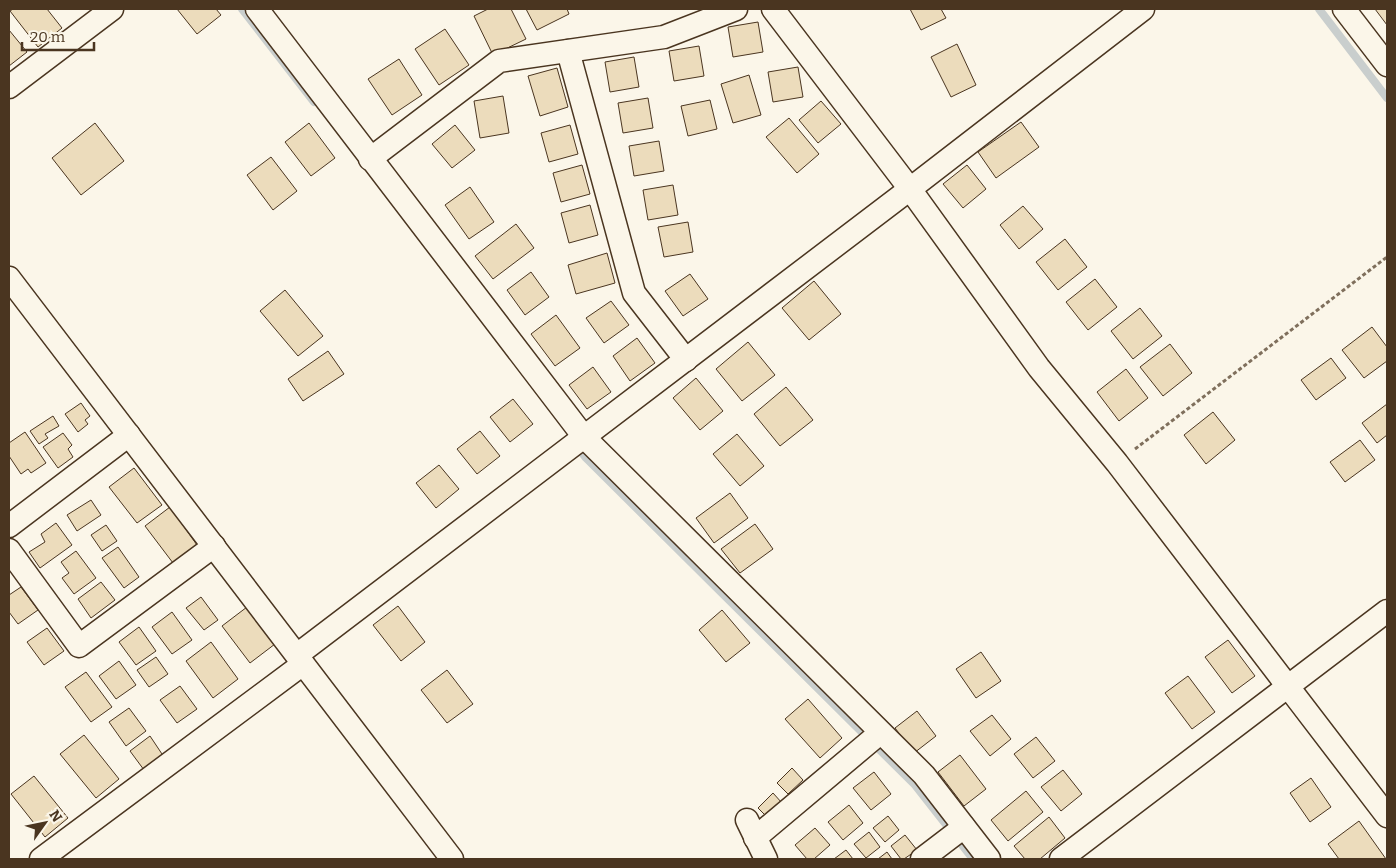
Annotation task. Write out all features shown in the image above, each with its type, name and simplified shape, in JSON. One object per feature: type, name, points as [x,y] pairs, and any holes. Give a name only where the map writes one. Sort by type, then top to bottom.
[{"type":"street","points":[[9,87],[112,9]]},
{"type":"street","points":[[256,9],[370,159],[577,442],[874,738],[924,775],[957,833],[989,859]]},
{"type":"street","points":[[370,159],[499,61],[664,37],[736,9]]},
{"type":"street","points":[[772,9],[910,189],[1039,368],[1117,462],[1387,816]]},
{"type":"street","points":[[41,859],[577,442],[1143,9]]},
{"type":"street","points":[[1344,9],[1387,65]]},
{"type":"street","points":[[568,51],[634,293],[686,360]]},
{"type":"street","points":[[9,278],[452,859]]},
{"type":"street","points":[[9,526],[129,435]]},
{"type":"street","points":[[9,550],[79,646],[214,546]]},
{"type":"street","points":[[1061,859],[1387,611]]},
{"type":"street","points":[[766,859],[751,829],[874,738]]},
{"type":"street","points":[[922,859],[957,833]]},
{"type":"path","points":[[1117,462],[1387,257]]},
{"type":"building","points":[[13,9],[47,9],[62,28],[38,47],[10,11]]},
{"type":"building","points":[[177,9],[216,9],[221,15],[197,34]]},
{"type":"building","points":[[488,9],[511,9],[526,39],[493,55],[474,16]]},
{"type":"building","points":[[526,9],[567,9],[569,14],[537,30]]},
{"type":"building","points":[[910,9],[941,9],[946,18],[921,30]]},
{"type":"building","points":[[1375,9],[1387,9],[1387,25]]},
{"type":"building","points":[[758,22],[763,52],[733,57],[728,27]]},
{"type":"building","points":[[445,29],[469,65],[439,85],[415,49]]},
{"type":"building","points":[[9,30],[27,52],[9,66]]},
{"type":"building","points":[[957,44],[976,85],[951,97],[931,57]]},
{"type":"building","points":[[699,46],[704,76],[674,81],[669,51]]},
{"type":"building","points":[[634,57],[639,87],[610,92],[605,62]]},
{"type":"building","points":[[399,59],[422,95],[392,115],[368,79]]},
{"type":"building","points":[[798,67],[803,97],[773,102],[768,72]]},
{"type":"building","points":[[557,68],[568,107],[540,116],[528,76]]},
{"type":"building","points":[[749,75],[761,115],[733,123],[721,84]]},
{"type":"building","points":[[503,96],[509,133],[480,138],[474,101]]},
{"type":"building","points":[[648,98],[653,128],[623,133],[618,103]]},
{"type":"building","points":[[710,100],[717,129],[688,136],[681,106]]},
{"type":"building","points":[[821,101],[841,124],[818,143],[799,120]]},
{"type":"building","points":[[789,118],[819,154],[797,173],[766,137]]},
{"type":"building","points":[[1021,122],[1039,147],[996,178],[978,152]]},
{"type":"building","points":[[95,123],[124,161],[81,195],[52,158]]},
{"type":"building","points":[[309,123],[335,158],[311,176],[285,142]]},
{"type":"building","points":[[455,125],[475,150],[452,168],[432,144]]},
{"type":"building","points":[[570,125],[578,154],[549,162],[541,133]]},
{"type":"building","points":[[659,141],[664,171],[634,176],[629,146]]},
{"type":"building","points":[[271,157],[297,191],[273,210],[247,175]]},
{"type":"building","points":[[582,165],[590,194],[561,202],[553,173]]},
{"type":"building","points":[[967,165],[986,189],[963,208],[943,184]]},
{"type":"building","points":[[673,185],[678,215],[648,220],[643,190]]},
{"type":"building","points":[[470,187],[494,222],[469,239],[445,205]]},
{"type":"building","points":[[590,205],[598,235],[569,243],[561,213]]},
{"type":"building","points":[[1023,206],[1043,229],[1019,249],[1000,225]]},
{"type":"building","points":[[688,222],[693,252],[664,257],[658,227]]},
{"type":"building","points":[[516,224],[534,248],[493,279],[475,256]]},
{"type":"building","points":[[1065,239],[1087,267],[1058,290],[1036,262]]},
{"type":"building","points":[[607,253],[615,283],[576,294],[568,265]]},
{"type":"building","points":[[531,272],[549,297],[525,315],[507,290]]},
{"type":"building","points":[[690,274],[708,299],[683,316],[665,291]]},
{"type":"building","points":[[1095,279],[1117,307],[1088,330],[1066,302]]},
{"type":"building","points":[[814,281],[841,314],[809,340],[782,308]]},
{"type":"building","points":[[285,290],[323,336],[298,356],[260,311]]},
{"type":"building","points":[[611,301],[629,325],[604,343],[586,318]]},
{"type":"building","points":[[1140,308],[1162,336],[1133,359],[1111,331]]},
{"type":"building","points":[[556,315],[580,348],[555,366],[531,334]]},
{"type":"building","points":[[1372,327],[1387,347],[1387,361],[1364,378],[1342,350]]},
{"type":"building","points":[[637,338],[655,363],[630,381],[613,356]]},
{"type":"building","points":[[748,342],[775,375],[742,401],[716,369]]},
{"type":"building","points":[[1170,344],[1192,373],[1163,396],[1140,367]]},
{"type":"building","points":[[328,351],[344,374],[303,401],[288,379]]},
{"type":"building","points":[[1331,358],[1346,378],[1316,400],[1301,380]]},
{"type":"building","points":[[593,367],[611,392],[587,409],[569,385]]},
{"type":"building","points":[[1126,369],[1148,398],[1119,421],[1097,392]]},
{"type":"building","points":[[696,378],[723,411],[700,430],[673,398]]},
{"type":"building","points":[[786,387],[813,420],[780,446],[754,414]]},
{"type":"building","points":[[513,399],[533,424],[510,442],[490,417]]},
{"type":"building","points":[[81,403],[90,416],[85,420],[88,424],[78,432],[65,414]]},
{"type":"building","points":[[1387,404],[1387,435],[1377,443],[1362,423]]},
{"type":"building","points":[[1213,412],[1235,440],[1206,464],[1184,435]]},
{"type":"building","points":[[53,416],[59,426],[45,434],[48,438],[39,444],[30,431]]},
{"type":"building","points":[[480,431],[500,456],[477,474],[457,449]]},
{"type":"building","points":[[25,432],[46,463],[31,473],[28,469],[21,474],[9,456],[9,443]]},
{"type":"building","points":[[63,433],[72,445],[68,449],[73,457],[58,468],[43,447]]},
{"type":"building","points":[[737,434],[764,466],[740,486],[713,454]]},
{"type":"building","points":[[1360,440],[1375,460],[1345,482],[1330,462]]},
{"type":"building","points":[[439,465],[459,489],[436,508],[416,483]]},
{"type":"building","points":[[134,468],[162,505],[137,523],[109,487]]},
{"type":"building","points":[[730,493],[748,518],[714,543],[696,518]]},
{"type":"building","points":[[91,500],[101,515],[77,531],[67,515]]},
{"type":"building","points":[[170,507],[197,545],[173,563],[145,526]]},
{"type":"building","points":[[56,523],[72,545],[40,568],[29,552],[45,542],[41,534]]},
{"type":"building","points":[[755,524],[773,549],[740,573],[721,549]]},
{"type":"building","points":[[106,525],[117,541],[102,551],[91,535]]},
{"type":"building","points":[[118,547],[139,577],[124,588],[102,558]]},
{"type":"building","points":[[76,551],[96,578],[74,594],[62,578],[69,573],[61,562]]},
{"type":"building","points":[[101,582],[115,600],[91,618],[78,599]]},
{"type":"building","points":[[21,587],[38,610],[18,624],[9,612],[9,595]]},
{"type":"building","points":[[201,597],[218,620],[204,630],[186,608]]},
{"type":"building","points":[[398,606],[425,642],[401,661],[373,625]]},
{"type":"building","points":[[247,607],[275,644],[250,663],[222,626]]},
{"type":"building","points":[[722,610],[750,643],[726,662],[699,630]]},
{"type":"building","points":[[172,612],[192,640],[172,654],[152,627]]},
{"type":"building","points":[[139,627],[156,651],[136,665],[119,642]]},
{"type":"building","points":[[47,628],[64,651],[44,665],[27,642]]},
{"type":"building","points":[[1228,640],[1255,676],[1232,693],[1205,657]]},
{"type":"building","points":[[211,642],[238,679],[213,698],[186,661]]},
{"type":"building","points":[[981,652],[1001,681],[976,698],[956,669]]},
{"type":"building","points":[[156,657],[168,674],[149,687],[137,670]]},
{"type":"building","points":[[119,661],[136,685],[116,699],[99,676]]},
{"type":"building","points":[[447,670],[473,704],[447,723],[421,690]]},
{"type":"building","points":[[86,672],[112,707],[91,722],[65,687]]},
{"type":"building","points":[[1188,676],[1215,712],[1192,729],[1165,693]]},
{"type":"building","points":[[180,686],[197,709],[177,723],[160,700]]},
{"type":"building","points":[[808,699],[842,738],[820,758],[785,719]]},
{"type":"building","points":[[129,708],[146,731],[126,746],[109,722]]},
{"type":"building","points":[[917,711],[936,736],[914,753],[895,728]]},
{"type":"building","points":[[992,715],[1011,739],[990,756],[970,731]]},
{"type":"building","points":[[84,735],[119,779],[96,798],[60,754]]},
{"type":"building","points":[[150,736],[166,760],[147,774],[130,751]]},
{"type":"building","points":[[1036,737],[1055,761],[1033,778],[1014,754]]},
{"type":"building","points":[[960,755],[986,789],[964,806],[938,772]]},
{"type":"building","points":[[792,768],[803,780],[788,794],[777,783]]},
{"type":"building","points":[[1063,770],[1082,794],[1061,811],[1041,787]]},
{"type":"building","points":[[874,772],[891,794],[871,810],[853,788]]},
{"type":"building","points":[[34,776],[68,818],[45,837],[11,794]]},
{"type":"building","points":[[1311,778],[1331,807],[1310,822],[1290,793]]},
{"type":"building","points":[[1026,791],[1043,812],[1008,841],[991,820]]},
{"type":"building","points":[[773,793],[782,803],[767,817],[758,808]]},
{"type":"building","points":[[849,805],[863,823],[843,840],[828,822]]},
{"type":"building","points":[[888,816],[899,830],[885,842],[873,828]]},
{"type":"building","points":[[1049,817],[1065,838],[1040,859],[1025,859],[1014,846]]},
{"type":"building","points":[[1359,821],[1386,859],[1339,859],[1328,844]]},
{"type":"building","points":[[815,828],[830,845],[814,859],[807,859],[795,845]]},
{"type":"building","points":[[869,832],[880,847],[866,858],[854,844]]},
{"type":"building","points":[[905,835],[917,850],[901,859],[891,846]]},
{"type":"building","points":[[846,850],[853,859],[834,859]]},
{"type":"building","points":[[887,852],[892,859],[878,859]]},
{"type":"waterway","points":[[242,9],[314,102]]},
{"type":"waterway","points":[[1319,9],[1387,98]]},
{"type":"waterway","points":[[576,445],[586,458],[915,785],[973,859]]}]
